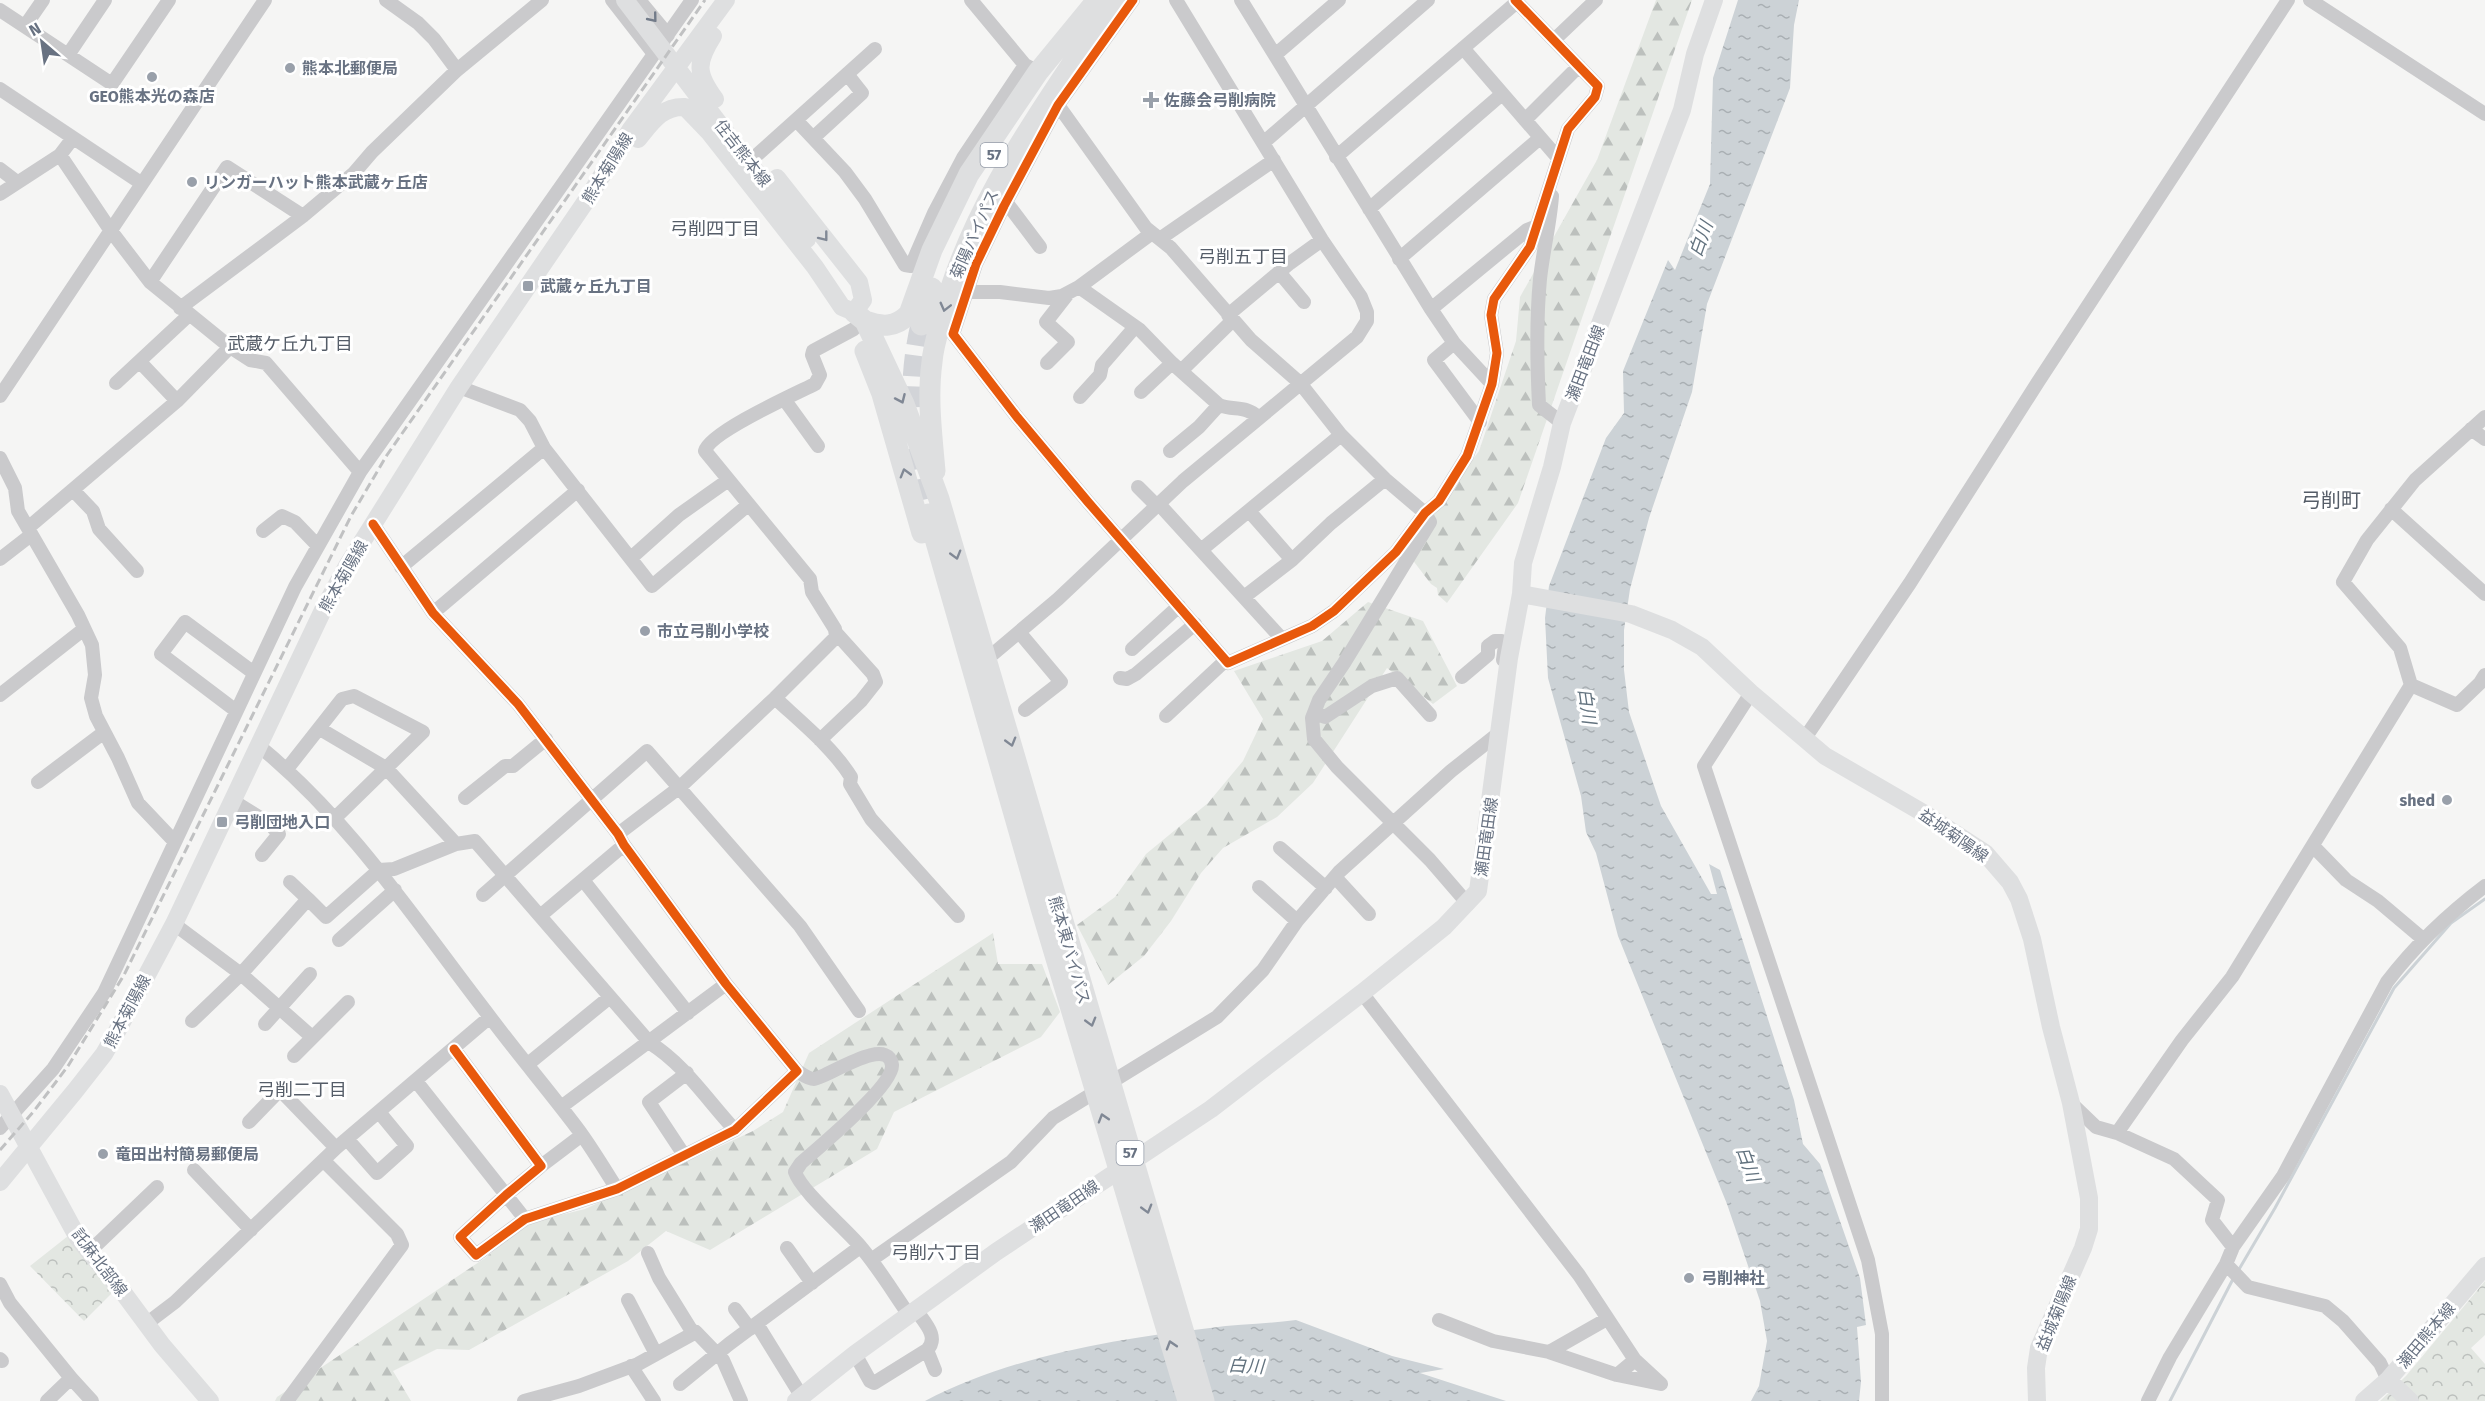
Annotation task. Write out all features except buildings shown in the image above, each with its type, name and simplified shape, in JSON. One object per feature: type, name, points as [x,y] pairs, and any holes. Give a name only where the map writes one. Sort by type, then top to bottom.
[{"type":"highway","points":[[858,321],[887,326],[902,321],[909,314],[932,250],[969,174],[1031,68],[1097,0]]},
{"type":"highway","name":"菊陽バイパス","points":[[921,325],[944,252],[967,203],[1013,124],[1097,0]]},
{"type":"highway","name":"菊陽バイパス","points":[[931,507],[932,362],[945,305],[980,214],[1007,165],[1114,0]]},
{"type":"highway","points":[[858,321],[887,414],[931,507]]},
{"type":"highway","points":[[858,321],[904,404],[911,424],[1004,813],[1049,907]]},
{"type":"highway","points":[[887,414],[894,422],[904,426],[911,424],[920,418],[931,398]]},
{"type":"highway","name":"熊本東バイパス","points":[[931,507],[987,659],[1049,907],[1188,1401]]},
{"type":"highway","name":"熊本東バイパス","points":[[1049,907],[1204,1401]]},
{"type":"main road","name":"住吉熊本線","points":[[625,0],[766,182],[827,267],[858,321]]},
{"type":"main road","name":"熊本菊陽線","points":[[29,1149],[104,1054],[174,924],[323,610],[347,566],[459,387],[586,201],[631,129],[726,0]]},
{"type":"main road","points":[[586,201],[657,116],[672,106],[686,106],[709,132],[814,267],[842,307],[858,321],[863,300],[859,282],[702,81],[701,55],[737,0]]},
{"type":"main road","name":"瀬田竜田線","points":[[799,1399],[855,1354],[1005,1246],[1211,1109],[1444,927],[1478,891],[1509,658],[1521,594],[1523,563],[1552,466],[1562,423],[1682,110],[1695,54],[1714,0]]},
{"type":"main road","name":"益城菊陽線","points":[[1521,594],[1631,614],[1672,630],[1702,647],[1751,693],[1825,756],[1926,814],[1985,853],[2010,882],[2026,916],[2051,1027],[2072,1103],[2089,1198],[2089,1229],[2083,1248],[2039,1348],[2036,1368],[2037,1401]]},
{"type":"main road","points":[[0,1094],[29,1149],[0,1182]]},
{"type":"main road","name":"託麻北部線","points":[[29,1149],[78,1238],[162,1346],[210,1401]]},
{"type":"main road","name":"瀬田熊本線","points":[[2364,1401],[2388,1380],[2485,1266]]},
{"type":"main road","points":[[2388,1380],[2410,1401]]},
{"type":"street","points":[[25,26],[43,0]]},
{"type":"street","points":[[68,55],[105,0]]},
{"type":"street","points":[[0,10],[111,84],[169,0]]},
{"type":"street","points":[[0,396],[265,0]]},
{"type":"street","points":[[386,0],[402,5],[434,39],[457,70]]},
{"type":"street","points":[[116,383],[140,362],[185,311],[354,173],[372,152],[457,70],[542,0]]},
{"type":"street","points":[[612,0],[654,54]]},
{"type":"street","points":[[639,0],[668,35]]},
{"type":"street","points":[[796,120],[851,181],[876,216],[905,265],[911,266],[934,213],[963,158],[1031,68],[971,0]]},
{"type":"street","points":[[1133,0],[1058,105],[976,264],[953,334],[1024,426],[1228,663],[1312,626],[1334,611],[1396,552],[1425,513],[1439,501],[1467,456],[1492,384],[1497,353],[1491,315],[1494,299],[1530,247],[1568,129],[1595,97],[1598,86],[1516,1],[1336,157]]},
{"type":"street","points":[[987,659],[1122,540],[1157,504],[1258,417],[1357,337],[1367,321],[1367,312],[1360,297],[1322,240],[1176,0]]},
{"type":"street","points":[[1275,54],[1339,0]]},
{"type":"street","points":[[1263,143],[1428,0]]},
{"type":"street","points":[[1554,40],[1596,0]]},
{"type":"street","points":[[1805,738],[1910,583],[2038,382],[2288,0]]},
{"type":"street","points":[[2310,0],[2485,114]]},
{"type":"street","points":[[1244,1],[1336,157],[1431,309],[1455,343],[1492,384]]},
{"type":"street","points":[[0,1128],[53,1069],[104,993],[235,710],[317,545],[360,472],[689,5],[708,24]]},
{"type":"street","points":[[1463,48],[1558,158]]},
{"type":"street","points":[[758,154],[875,49]]},
{"type":"street","points":[[1525,120],[1579,66]]},
{"type":"street","points":[[813,138],[862,93],[847,74]]},
{"type":"street","points":[[0,89],[141,183]]},
{"type":"street","points":[[1369,209],[1502,94]]},
{"type":"street","points":[[1058,105],[1138,219],[1181,258],[1251,340],[1300,383],[1341,435],[1385,479],[1425,513],[1430,522],[1319,700],[1312,718],[1314,739],[1337,766],[1430,860],[1468,904]]},
{"type":"street","points":[[0,194],[60,155],[73,138]]},
{"type":"street","points":[[1399,259],[1540,138]]},
{"type":"street","points":[[60,155],[111,231],[150,282],[230,347],[250,360],[266,363],[360,472]]},
{"type":"street","points":[[1047,363],[1068,342],[1046,322],[1067,295],[1274,160]]},
{"type":"street","points":[[150,282],[227,167],[303,216]]},
{"type":"street","points":[[0,170],[17,182]]},
{"type":"street","points":[[1552,179],[1550,223],[1540,277],[1538,392],[1539,405],[1562,423]]},
{"type":"street","points":[[1006,202],[1040,247]]},
{"type":"street","points":[[1431,309],[1527,230],[1537,226]]},
{"type":"street","points":[[1141,392],[1176,367],[1279,272],[1322,240]]},
{"type":"street","points":[[1279,272],[1304,302]]},
{"type":"street","points":[[1079,287],[1135,327],[1219,405],[1227,408],[1248,409],[1258,417]]},
{"type":"street","points":[[966,292],[1000,291],[1049,298],[1067,295]]},
{"type":"street","points":[[820,740],[861,702],[876,682],[873,674],[837,634],[812,592],[810,579],[727,481],[705,451],[705,447],[739,423],[818,381],[819,372],[812,355],[813,351],[858,321]]},
{"type":"street","points":[[1080,397],[1100,375],[1102,365],[1135,327]]},
{"type":"street","points":[[1455,343],[1434,360],[1480,422]]},
{"type":"street","points":[[0,559],[73,490],[177,401],[230,347]]},
{"type":"street","points":[[140,362],[177,401]]},
{"type":"street","points":[[459,387],[520,410],[530,421],[544,448],[652,586],[748,505]]},
{"type":"street","points":[[784,399],[818,446]]},
{"type":"street","points":[[1170,452],[1199,427],[1219,405]]},
{"type":"street","points":[[2116,1133],[2182,1040],[2232,977],[2411,685],[2400,648],[2343,582],[2367,540],[2415,480],[2485,417]]},
{"type":"street","points":[[2471,429],[2485,439]]},
{"type":"street","points":[[1201,550],[1341,435]]},
{"type":"street","points":[[401,567],[544,448]]},
{"type":"street","points":[[0,458],[15,488],[18,511],[92,645],[95,675],[91,698],[103,732],[118,758],[138,803],[174,841]]},
{"type":"street","points":[[1244,597],[1292,560],[1331,523],[1385,479]]},
{"type":"street","points":[[631,558],[679,515],[727,481]]},
{"type":"street","points":[[1138,487],[1201,550],[1282,639]]},
{"type":"street","points":[[73,490],[93,511],[99,529],[137,571]]},
{"type":"street","points":[[433,613],[578,490]]},
{"type":"street","points":[[2391,509],[2485,594]]},
{"type":"street","points":[[1249,511],[1292,560]]},
{"type":"street","points":[[267,523],[282,516],[295,522],[317,545]]},
{"type":"street","points":[[373,524],[433,613],[518,704],[546,739],[726,984],[797,1071],[816,1079],[839,1066],[863,1058],[881,1054],[889,1058],[891,1063],[889,1074],[860,1110],[801,1163],[795,1172],[812,1195],[860,1246],[933,1338],[927,1350],[874,1383],[870,1381],[855,1354]]},
{"type":"street","points":[[1132,649],[1179,606]]},
{"type":"street","points":[[235,710],[161,654],[185,622],[254,673]]},
{"type":"street","points":[[1120,678],[1127,679],[1136,674],[1195,624]]},
{"type":"street","points":[[0,694],[84,629]]},
{"type":"street","points":[[1019,633],[1061,682],[1025,710]]},
{"type":"street","points":[[540,916],[583,880],[621,840],[833,643],[837,634]]},
{"type":"street","points":[[1462,677],[1488,655],[1488,646],[1495,641],[1502,641],[1504,645],[1498,734],[1493,757]]},
{"type":"street","points":[[1166,716],[1226,660]]},
{"type":"street","points":[[1314,713],[1325,717],[1372,686],[1397,678],[1430,716]]},
{"type":"street","points":[[2411,685],[2457,705],[2483,682]]},
{"type":"street","points":[[1751,693],[1704,766],[1868,1260],[1882,1334],[1882,1401]]},
{"type":"street","points":[[287,769],[342,699],[354,696],[423,732],[335,818]]},
{"type":"street","points":[[775,698],[820,740],[849,774],[850,784],[871,819],[958,916]]},
{"type":"street","points":[[320,729],[386,768],[456,844]]},
{"type":"street","points":[[38,782],[103,732]]},
{"type":"street","points":[[871,1260],[1011,1162],[1053,1118],[1217,1017],[1263,970],[1297,921],[1330,882],[1451,771],[1498,734]]},
{"type":"street","points":[[465,798],[506,766],[513,766],[546,739]]},
{"type":"street","points":[[259,746],[287,769],[335,818],[379,870],[582,1135],[617,1189]]},
{"type":"street","points":[[483,895],[647,751],[800,926],[859,1011]]},
{"type":"street","points":[[233,801],[270,824],[279,834],[262,855]]},
{"type":"street","points":[[290,882],[326,917],[379,870],[394,869],[456,844],[475,841],[650,1043],[669,1054],[735,1130]]},
{"type":"street","points":[[2313,846],[2346,880],[2378,901],[2423,939]]},
{"type":"street","points":[[1280,848],[1330,882],[1370,914]]},
{"type":"street","points":[[583,880],[688,1013]]},
{"type":"street","points":[[2148,1401],[2170,1357],[2234,1247],[2283,1176],[2387,982],[2423,939],[2446,916],[2485,886]]},
{"type":"street","points":[[1259,887],[1297,921]]},
{"type":"street","points":[[339,940],[395,890]]},
{"type":"street","points":[[192,1021],[241,974],[308,899]]},
{"type":"street","points":[[174,924],[241,974],[312,1037]]},
{"type":"street","points":[[265,1024],[310,974]]},
{"type":"street","points":[[561,1107],[650,1043],[726,984]]},
{"type":"street","points":[[1362,993],[1579,1275],[1635,1360],[1661,1384],[1617,1375],[1549,1352],[1493,1341],[1439,1320]]},
{"type":"street","points":[[528,1065],[610,997]]},
{"type":"street","points":[[294,1056],[348,1002]]},
{"type":"street","points":[[146,1324],[175,1302],[342,1144],[490,1017]]},
{"type":"street","points":[[454,1049],[541,1166]]},
{"type":"street","points":[[582,1135],[506,1195],[460,1237],[476,1255],[525,1220],[617,1189],[735,1130],[797,1071]]},
{"type":"street","points":[[684,1155],[649,1102],[687,1073]]},
{"type":"street","points":[[416,1081],[525,1220]]},
{"type":"street","points":[[249,1122],[280,1090],[377,1173],[407,1146],[379,1112]]},
{"type":"street","points":[[2072,1103],[2096,1127],[2116,1133],[2174,1159],[2218,1200],[2212,1220],[2234,1247]]},
{"type":"street","points":[[288,1401],[402,1245],[397,1234],[324,1161]]},
{"type":"street","points":[[194,1170],[251,1230]]},
{"type":"street","points":[[90,1251],[157,1187]]},
{"type":"street","points":[[680,1384],[860,1246]]},
{"type":"street","points":[[787,1248],[812,1283]]},
{"type":"street","points":[[648,1253],[659,1278],[693,1333]]},
{"type":"street","points":[[2226,1264],[2248,1287],[2325,1306],[2343,1321],[2380,1363],[2388,1380]]},
{"type":"street","points":[[0,1284],[10,1303],[92,1401]]},
{"type":"street","points":[[627,1299],[656,1354]]},
{"type":"street","points":[[735,1308],[753,1326],[799,1399]]},
{"type":"street","points":[[1549,1352],[1607,1319]]},
{"type":"street","points":[[524,1401],[579,1386],[631,1366],[693,1333],[700,1333],[723,1360],[741,1401]]},
{"type":"street","points":[[927,1350],[935,1370]]},
{"type":"street","points":[[1617,1375],[1635,1360]]},
{"type":"street","points":[[631,1366],[654,1401]]},
{"type":"street","points":[[46,1401],[71,1378]]},
{"type":"green space","points":[[1656,0],[1692,0],[1518,503],[1447,603],[1438,595],[1437,588],[1431,584],[1405,550],[1479,451],[1516,341],[1520,297],[1597,160]]},
{"type":"green space","points":[[1368,602],[1423,621],[1457,686],[1433,704],[1387,668],[1313,783],[1277,817],[1223,848],[1201,873],[1171,921],[1144,956],[1108,985],[1077,925],[1115,897],[1146,854],[1208,803],[1243,761],[1263,719],[1234,671],[1322,641]]},
{"type":"green space","points":[[993,933],[998,964],[1042,964],[1060,1012],[1041,1037],[894,1112],[877,1149],[710,1250],[666,1231],[628,1261],[469,1350],[437,1349],[393,1371],[411,1401],[275,1401],[277,1397],[485,1258],[528,1223],[585,1209],[753,1131],[783,1112],[809,1053]]},
{"type":"green space","points":[[68,1236],[115,1290],[84,1321],[30,1266]]},
{"type":"green space","points":[[2485,1281],[2485,1335],[2471,1348],[2485,1364],[2485,1401],[2380,1401],[2406,1376]]},
{"type":"water","name":"白川","points":[[1738,0],[1799,0],[1794,25],[1790,88],[1707,304],[1692,392],[1649,518],[1630,589],[1624,630],[1624,670],[1629,712],[1661,806],[1711,894],[1717,894],[1709,864],[1720,870],[1794,1100],[1803,1144],[1820,1164],[1860,1278],[1866,1325],[1857,1327],[1861,1382],[1859,1401],[1751,1401],[1759,1386],[1767,1341],[1760,1301],[1727,1204],[1618,936],[1596,853],[1586,832],[1581,796],[1548,678],[1545,618],[1549,586],[1606,438],[1624,413],[1623,371],[1668,260],[1675,270],[1710,184],[1713,78]]},
{"type":"water","name":"白川","points":[[1296,1320],[1392,1356],[1444,1369],[1420,1373],[1506,1401],[925,1401],[992,1372],[1100,1344],[1174,1332]]},
{"type":"waterway","points":[[2238,1271],[2275,1208],[2394,988],[2451,923],[2485,899]]},
{"type":"waterway","points":[[2170,1401],[2233,1279]]},
{"type":"tunnel","points":[[921,325],[916,348],[913,419],[918,467],[928,514]]},
{"type":"railway","points":[[0,1150],[34,1111],[68,1066],[124,975],[351,516],[387,455],[705,0]]},
{"type":"cycle path","points":[[1133,0],[1058,105],[976,264],[953,334],[1017,417],[1088,502],[1228,663],[1312,626],[1334,611],[1396,552],[1425,513],[1439,501],[1467,456],[1492,384],[1497,353],[1491,315],[1494,299],[1530,247],[1568,129],[1595,97],[1598,86],[1515,0]]},
{"type":"cycle path","points":[[373,524],[433,613],[518,704],[618,834],[726,984],[797,1071],[735,1130],[617,1189],[525,1219],[476,1255],[460,1237],[541,1166],[454,1049]]},
{"type":"place","name":"熊本北郵便局","points":[[290,68]]},
{"type":"place","name":"GEO熊本光の森店","points":[[152,77]]},
{"type":"place","name":"佐藤会弓削病院","points":[[1151,100]]},
{"type":"place","name":"リンガーハット熊本武蔵ヶ丘店","points":[[192,182]]},
{"type":"place","name":"武蔵ヶ丘九丁目","points":[[528,286]]},
{"type":"place","name":"市立弓削小学校","points":[[645,631]]},
{"type":"place","name":"shed","points":[[2447,800]]},
{"type":"place","name":"弓削団地入口","points":[[222,822]]},
{"type":"place","name":"竜田出村簡易郵便局","points":[[103,1154]]},
{"type":"place","name":"弓削神社","points":[[1689,1278]]},
{"type":"district","name":"弓削四丁目","points":[[715,229]]},
{"type":"district","name":"弓削五丁目","points":[[1243,257]]},
{"type":"district","name":"武蔵ケ丘九丁目","points":[[290,344]]},
{"type":"district","name":"弓削町","points":[[2331,500]]},
{"type":"district","name":"弓削二丁目","points":[[302,1090]]},
{"type":"district","name":"弓削六丁目","points":[[936,1253]]}]
